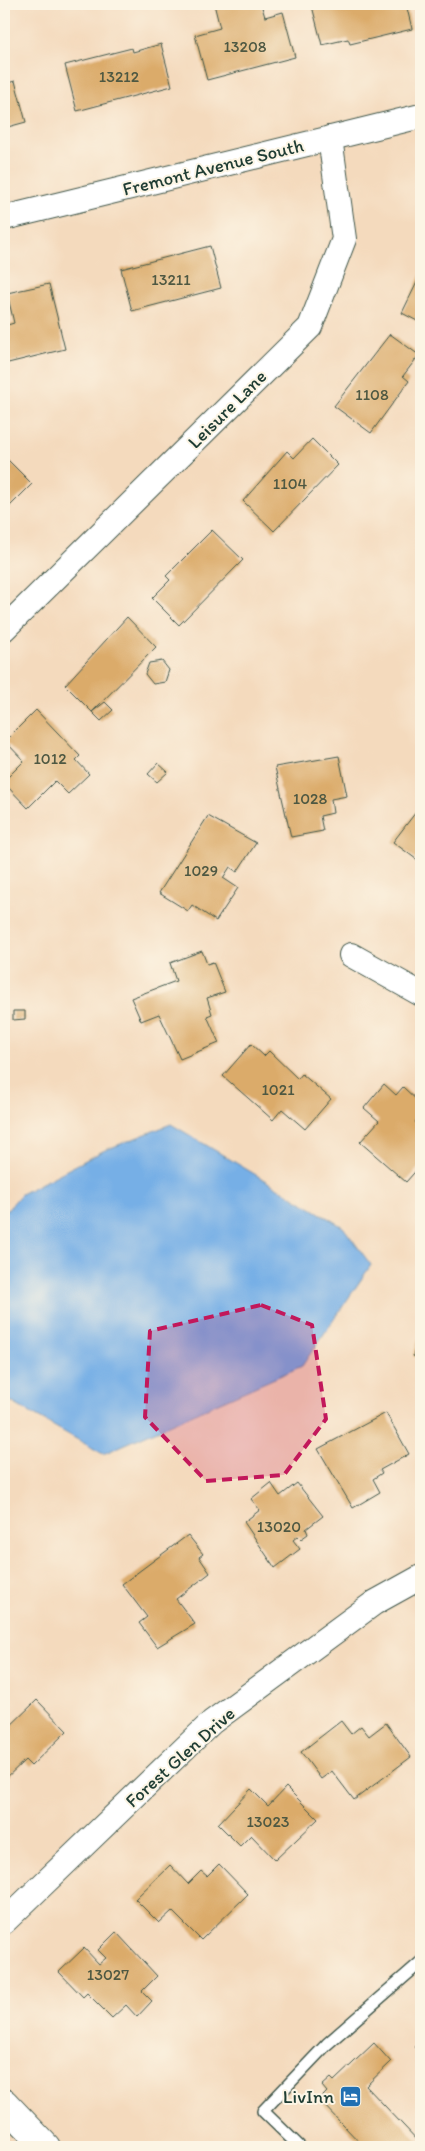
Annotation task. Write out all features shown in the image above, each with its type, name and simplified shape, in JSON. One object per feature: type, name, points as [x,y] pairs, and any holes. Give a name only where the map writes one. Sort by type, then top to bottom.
[{"type":"street","name":"Fremont Avenue South","points":[[4,218],[421,116]]},
{"type":"street","name":"Leisure Lane","points":[[4,629],[310,327],[344,239],[330,138]]},
{"type":"street","points":[[351,955],[421,994]]},
{"type":"street","name":"Forest Glen Drive","points":[[4,1922],[212,1722],[374,1603],[421,1578]]},
{"type":"street","points":[[4,2103],[46,2147]]},
{"type":"lane","points":[[300,2147],[263,2112],[327,2044],[421,1962]]},
{"type":"highlighted area","points":[[261,1305],[312,1325],[326,1419],[284,1475],[206,1481],[145,1417],[150,1331]]},
{"type":"water","points":[[171,1124],[343,1227],[371,1265],[302,1366],[103,1454],[4,1398],[4,1214],[21,1194],[103,1151]]},
{"type":"building","points":[[214,4],[261,4],[265,17],[283,12],[295,57],[207,80],[195,35],[220,28]]},
{"type":"building","points":[[323,4],[406,4],[412,29],[350,44],[348,39],[322,45],[312,6]]},
{"type":"building","points":[[161,44],[172,86],[77,111],[65,65],[132,48],[133,52]]},
{"type":"building","points":[[15,81],[26,122],[4,128],[4,84]]},
{"type":"building","points":[[210,246],[221,288],[132,311],[121,269]]},
{"type":"building","points":[[421,274],[421,323],[402,313]]},
{"type":"building","points":[[49,284],[65,349],[4,364],[4,326],[14,323],[7,293]]},
{"type":"building","points":[[390,334],[419,355],[403,376],[409,381],[371,433],[334,406]]},
{"type":"building","points":[[312,439],[338,465],[274,531],[243,501],[287,451],[294,458]]},
{"type":"building","points":[[4,456],[32,484],[4,512]]},
{"type":"building","points":[[212,530],[243,560],[179,625],[152,598],[170,580],[166,576]]},
{"type":"building","points":[[127,617],[156,647],[92,712],[65,685]]},
{"type":"building","points":[[162,661],[169,670],[165,682],[153,684],[145,674],[149,663]]},
{"type":"building","points":[[105,702],[113,710],[101,721],[92,712]]},
{"type":"building","points":[[36,710],[80,756],[76,760],[89,774],[68,794],[55,781],[28,808],[4,783],[24,761],[5,741]]},
{"type":"building","points":[[339,756],[347,796],[331,799],[333,813],[320,816],[323,831],[291,837],[275,767]]},
{"type":"building","points":[[158,763],[168,772],[157,782],[148,774]]},
{"type":"building","points":[[416,812],[421,816],[420,862],[393,842]]},
{"type":"building","points":[[208,816],[256,843],[237,872],[230,867],[223,878],[238,888],[216,921],[192,905],[188,911],[159,893]]},
{"type":"building","points":[[202,951],[207,964],[213,962],[225,992],[207,998],[212,1014],[207,1016],[219,1043],[180,1059],[159,1014],[141,1021],[131,998],[176,981],[170,963]]},
{"type":"building","points":[[13,1011],[25,1011],[25,1019],[13,1020]]},
{"type":"building","points":[[251,1044],[264,1056],[269,1051],[298,1079],[302,1074],[331,1099],[305,1129],[282,1109],[273,1120],[223,1076]]},
{"type":"building","points":[[384,1084],[396,1095],[403,1087],[421,1104],[421,1115],[415,1122],[421,1128],[421,1165],[406,1182],[360,1142],[379,1121],[364,1108]]},
{"type":"building","points":[[421,1331],[421,1359],[413,1356]]},
{"type":"building","points":[[386,1413],[409,1454],[380,1470],[382,1473],[373,1479],[380,1492],[353,1508],[318,1449]]},
{"type":"building","points":[[271,1483],[280,1496],[297,1483],[323,1516],[306,1529],[308,1534],[301,1539],[298,1536],[293,1540],[300,1549],[275,1568],[244,1522],[260,1510],[251,1499]]},
{"type":"building","points":[[188,1535],[203,1554],[199,1557],[210,1573],[176,1599],[195,1624],[157,1647],[139,1623],[147,1617],[122,1584]]},
{"type":"building","points":[[37,1700],[67,1731],[31,1766],[25,1760],[4,1780],[4,1732]]},
{"type":"building","points":[[341,1721],[351,1734],[361,1726],[369,1736],[386,1723],[411,1757],[354,1800],[332,1771],[321,1779],[301,1752]]},
{"type":"building","points":[[286,1787],[318,1819],[275,1860],[251,1835],[240,1846],[218,1824],[251,1789],[268,1806]]},
{"type":"building","points":[[219,1864],[248,1894],[201,1940],[172,1911],[159,1923],[135,1899],[170,1865],[188,1884],[201,1871],[207,1876]]},
{"type":"building","points":[[116,1932],[157,1976],[142,1991],[152,2001],[137,2017],[126,2005],[112,2018],[87,1993],[83,1997],[59,1972],[84,1948],[99,1964],[106,1958],[98,1950]]},
{"type":"building","points":[[421,2040],[421,2054],[414,2047]]},
{"type":"building","name":"LivInn","points":[[374,2043],[391,2062],[366,2086],[421,2144],[421,2147],[364,2147],[319,2100],[327,2092],[322,2086],[331,2078],[334,2081]]},
{"type":"place","name":"LivInn","points":[[350,2096]]}]
